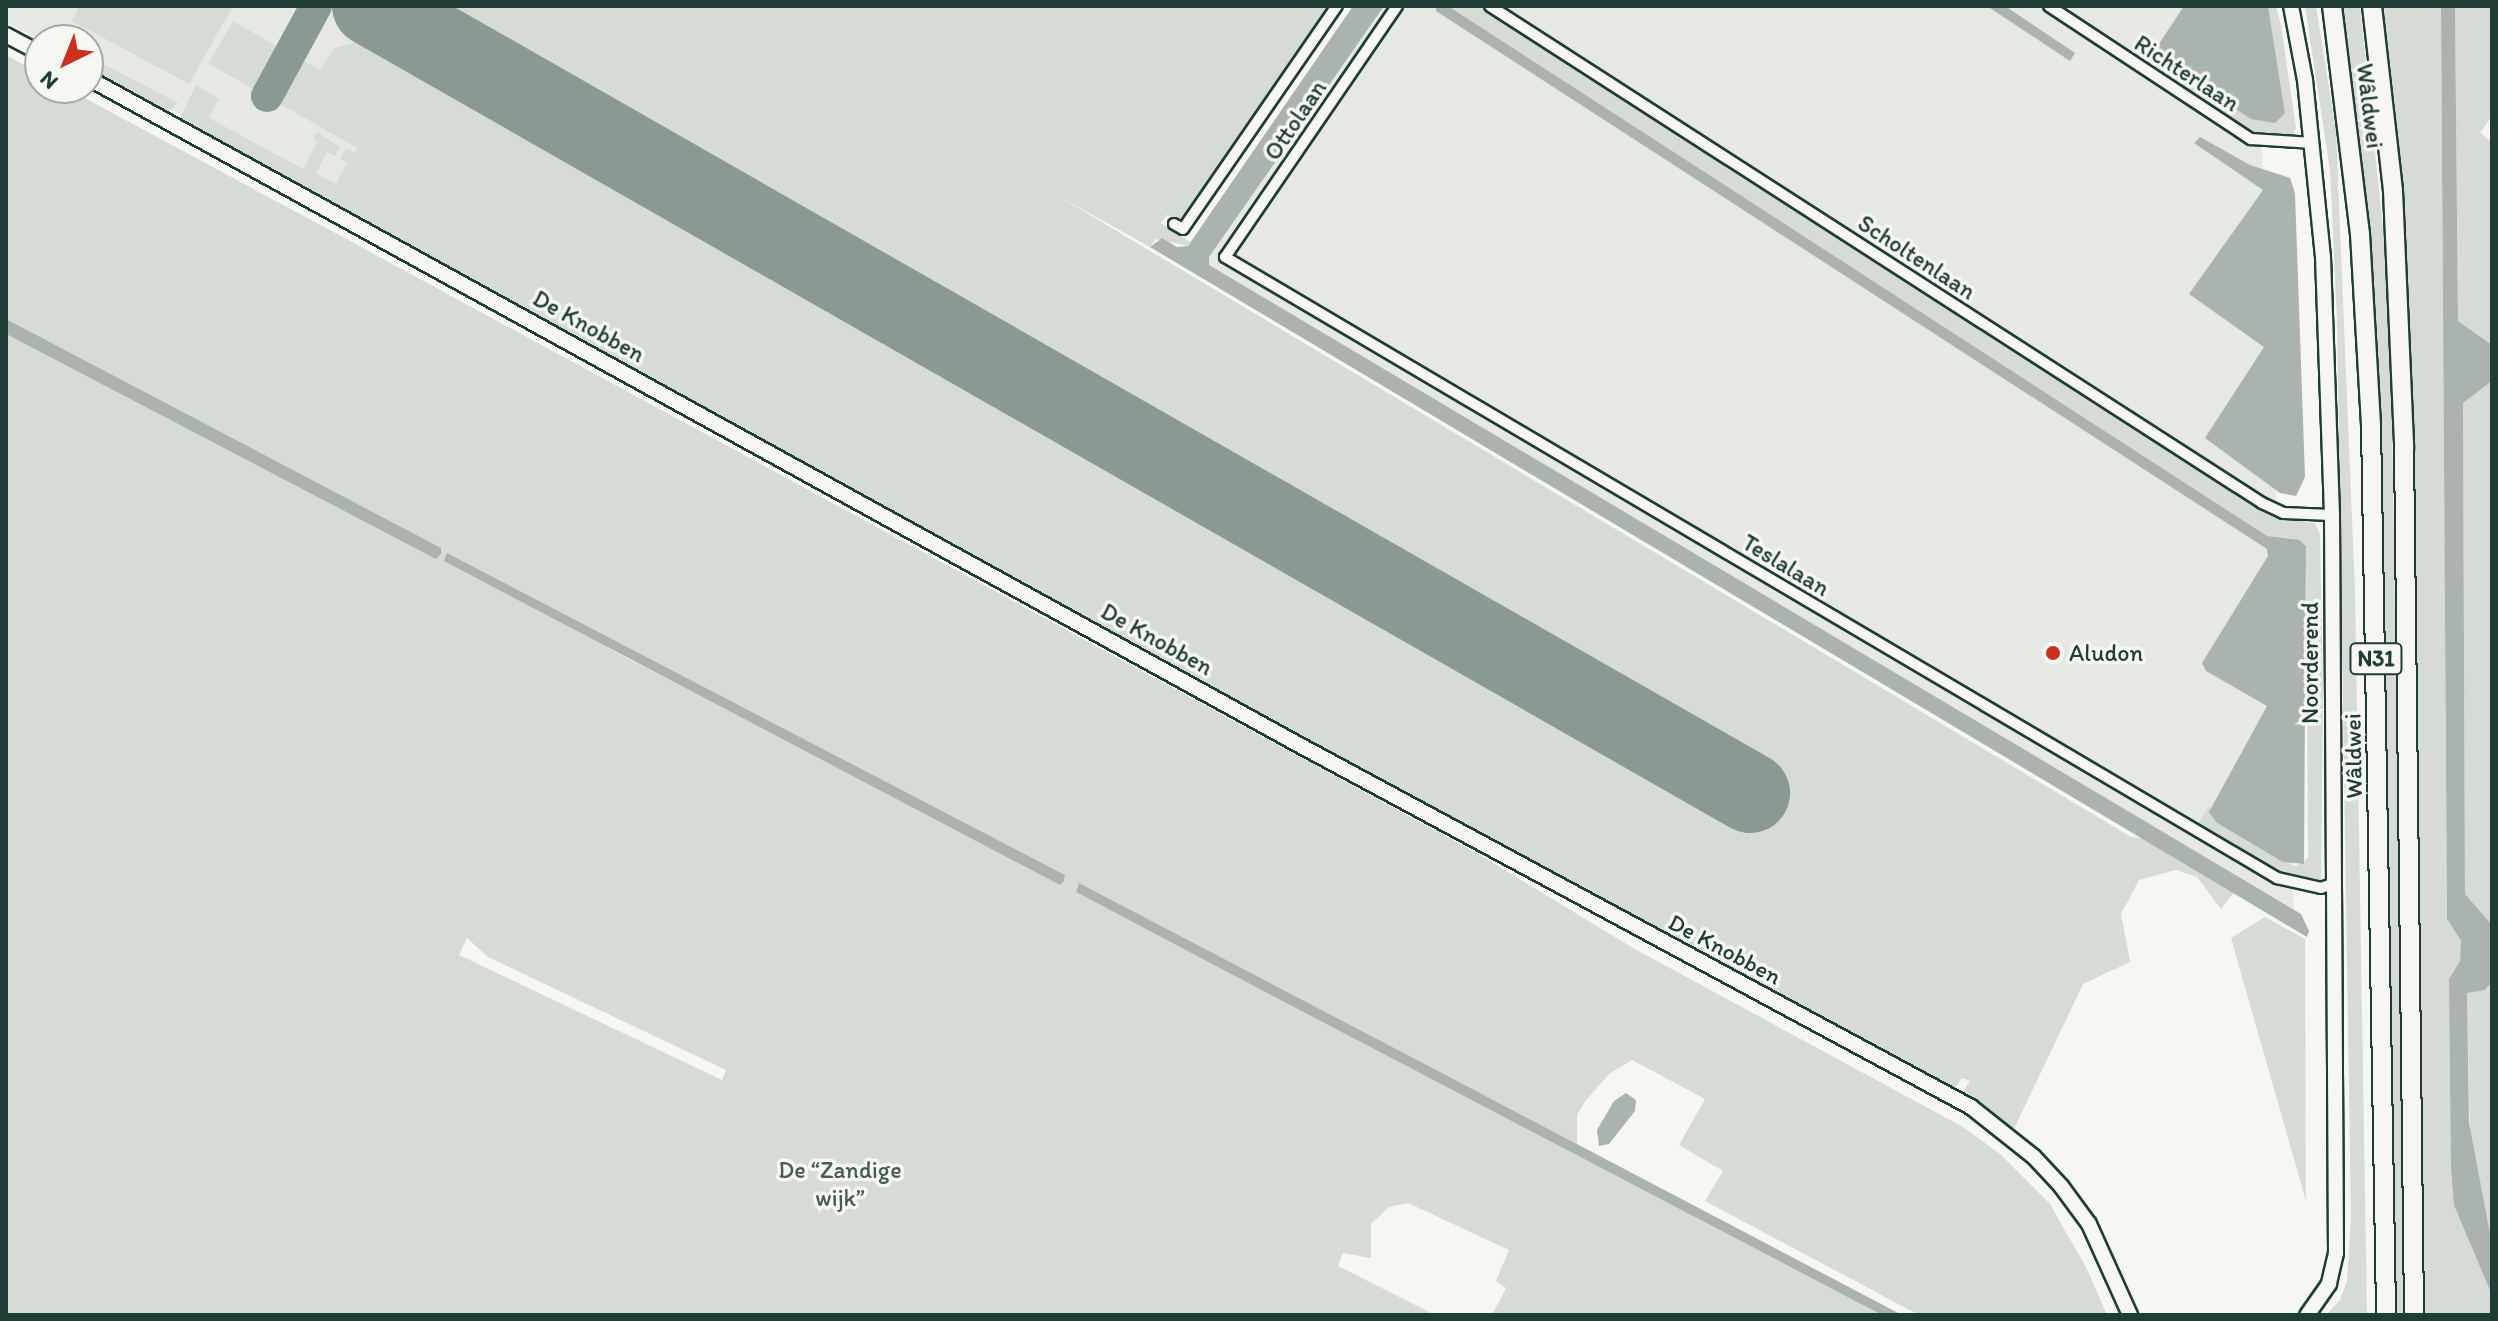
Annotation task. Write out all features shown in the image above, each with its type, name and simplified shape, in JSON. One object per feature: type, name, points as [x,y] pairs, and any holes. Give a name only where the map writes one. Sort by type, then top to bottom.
[{"type":"highway","name":"Wâldwei","points":[[2332,6],[2358,208],[2370,409],[2386,1315]]},
{"type":"highway","name":"Wâldwei","points":[[2372,6],[2393,191],[2404,447],[2414,1315]]},
{"type":"street","name":"Ottolaan","points":[[1174,224],[1183,229],[1337,6]]},
{"type":"street","name":"Ottolaan","points":[[1225,257],[1397,6]]},
{"type":"street","name":"Scholtenlaan","points":[[1490,6],[2262,503],[2283,513],[2332,515]]},
{"type":"street","name":"Richterlaan","points":[[2049,6],[2251,139],[2313,143]]},
{"type":"street","name":"Noorderend","points":[[2291,6],[2313,143],[2323,257],[2332,515],[2336,1253],[2329,1284],[2307,1315]]},
{"type":"street","points":[[6,35],[24,45]]},
{"type":"street","name":"De Knobben","points":[[104,87],[1971,1107],[2034,1157],[2061,1186],[2089,1224],[2130,1315]]},
{"type":"street","name":"Teslalaan","points":[[1225,257],[2277,878],[2321,888],[2332,884]]},
{"type":"shaded area","points":[[6,6],[739,6],[2131,837],[2000,1092],[104,74],[104,24],[24,24],[24,32],[6,22]]},
{"type":"shaded area","points":[[1353,6],[1384,6],[1209,257],[1209,265],[2301,914],[2309,931],[2307,937],[1150,247],[1162,238],[1177,247],[1188,246]]},
{"type":"shaded area","points":[[1366,6],[2241,6],[2259,83],[2294,918],[1190,261]]},
{"type":"shaded area","points":[[1436,6],[1448,6],[2267,536],[2299,540],[2306,546],[2304,864],[2283,862],[2217,823],[2209,812],[2267,706],[2206,671],[2202,663],[2268,556],[2267,549],[1436,11]]},
{"type":"shaded area","points":[[1987,6],[2005,6],[2075,53],[2070,61]]},
{"type":"shaded area","points":[[2184,6],[2268,6],[2285,113],[2275,123],[2251,119],[2160,59],[2155,50]]},
{"type":"shaded area","points":[[2441,6],[2455,6],[2458,321],[2492,345],[2492,381],[2463,403],[2465,894],[2492,925],[2492,982],[2485,990],[2467,993],[2469,1123],[2492,1244],[2492,1295],[2454,1205],[2451,1166],[2449,979],[2460,961],[2461,941],[2447,919]]},
{"type":"shaded area","points":[[2200,137],[2250,165],[2290,178],[2295,193],[2305,477],[2296,496],[2280,493],[2205,438],[2264,347],[2189,294],[2263,190],[2194,143]]},
{"type":"shaded area","points":[[6,319],[441,548],[441,554],[436,559],[6,334]]},
{"type":"shaded area","points":[[447,553],[1065,875],[1064,881],[1060,885],[444,561]]},
{"type":"shaded area","points":[[1079,883],[1902,1315],[1882,1315],[1252,985],[1076,892]]},
{"type":"shaded area","points":[[1626,1093],[1636,1100],[1635,1111],[1609,1144],[1599,1146],[1597,1130],[1614,1101]]},
{"type":"green space","points":[[74,6],[233,6],[189,84],[104,38],[104,24],[78,24],[72,21],[78,10]]},
{"type":"green space","points":[[420,6],[1331,6],[1188,214],[1178,219],[1167,215],[1161,223],[1190,242],[1188,246],[1156,239],[1150,247],[1058,196],[2131,837],[2155,840],[2237,889],[2221,909],[2197,877],[2176,870],[2139,880],[2121,914],[2130,962],[2083,984],[2012,1133],[1960,1097],[1970,1081],[1962,1078],[1952,1092],[179,120],[196,85],[219,99],[209,118],[303,169],[317,143],[313,139],[317,132],[340,147],[335,156],[327,152],[316,173],[336,184],[347,163],[340,159],[346,149],[355,152],[357,148],[270,98],[293,55],[320,70],[334,48],[370,39],[1738,816],[1762,771]]},
{"type":"green space","points":[[1448,6],[1480,6],[2260,509],[2315,524],[2320,534],[2323,695],[2321,888],[2274,872],[2197,826],[2209,805],[2217,823],[2283,862],[2296,866],[2308,858],[2306,546],[2267,536]]},
{"type":"green space","points":[[2268,6],[2276,6],[2281,25],[2296,128],[2291,139],[2257,136],[2147,65],[2155,50],[2160,59],[2285,113]]},
{"type":"green space","points":[[2305,6],[2316,6],[2336,132],[2355,591],[2367,1315],[2326,1315],[2340,1300],[2347,1281],[2351,1218],[2337,319],[2330,170]]},
{"type":"green space","points":[[2340,6],[2360,6],[2390,297],[2406,1315],[2393,1315],[2382,636]]},
{"type":"green space","points":[[2380,6],[2441,6],[2447,919],[2461,941],[2460,961],[2449,979],[2451,1046],[2476,1250],[2492,1295],[2492,1315],[2422,1315],[2407,300],[2395,103]]},
{"type":"green space","points":[[2455,6],[2492,6],[2492,116],[2480,133],[2492,142],[2492,345],[2458,321]]},
{"type":"green space","points":[[233,21],[287,52],[262,94],[208,63]]},
{"type":"green space","name":"De “Zandige wijk”","points":[[6,55],[24,65],[24,104],[96,104],[1475,852],[1633,948],[1963,1127],[2000,1154],[2050,1204],[2087,1269],[2107,1315],[1919,1315],[1705,1201],[1723,1171],[1679,1145],[1705,1099],[1632,1060],[1609,1074],[1586,1100],[1577,1115],[1577,1144],[1079,883],[1076,892],[1882,1315],[1492,1315],[1506,1288],[1496,1281],[1509,1250],[1408,1203],[1389,1207],[1371,1224],[1371,1258],[1343,1253],[1338,1266],[1435,1315],[6,1315],[6,334],[436,558],[440,548],[6,319]],"holes":[[[447,553],[1065,875],[1064,881],[617,653]],[[467,938],[488,957],[726,1070],[722,1080],[459,955]]]},
{"type":"green space","points":[[104,64],[178,103],[164,116],[104,84]]},
{"type":"green space","points":[[2492,381],[2492,925],[2465,894],[2463,403]]},
{"type":"green space","points":[[2265,917],[2305,939],[2306,1201],[2231,938]]},
{"type":"green space","points":[[2492,982],[2492,1244],[2470,1142],[2467,992],[2485,990]]},
{"type":"taxiway","points":[[267,96],[316,6]]},
{"type":"runway","points":[[372,6],[1750,793]]},
{"type":"place","name":"Aludon","points":[[2053,653]]}]
